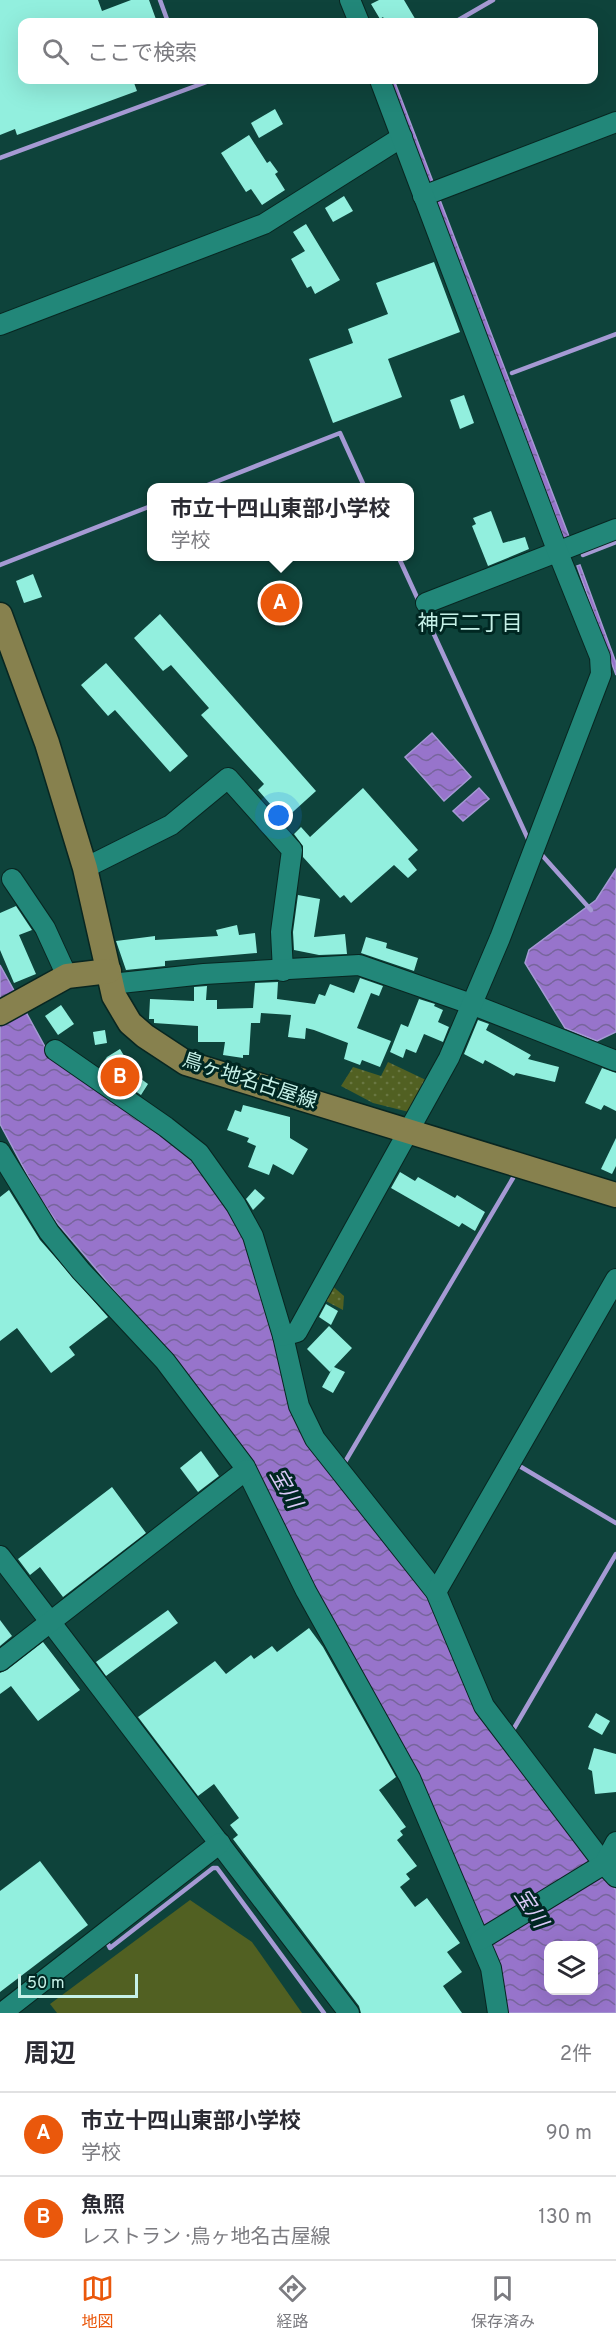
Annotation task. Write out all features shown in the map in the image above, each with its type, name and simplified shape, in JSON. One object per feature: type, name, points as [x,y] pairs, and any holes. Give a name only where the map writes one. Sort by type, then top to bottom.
[{"type":"main road","name":"鳥ヶ地名古屋線","points":[[0,615],[47,743],[85,868],[110,978],[122,1011],[130,1023],[145,1036],[186,1063],[616,1195]]},
{"type":"main road","points":[[0,1013],[67,976],[110,978]]},
{"type":"street","points":[[350,0],[357,18]]},
{"type":"street","points":[[283,1336],[297,1332],[449,1058],[500,938],[601,674],[600,657],[557,550],[431,193],[402,137],[382,84]]},
{"type":"street","points":[[431,193],[616,123]]},
{"type":"street","points":[[0,325],[264,224],[402,137]]},
{"type":"street","points":[[426,603],[557,550],[616,529]]},
{"type":"street","points":[[85,868],[171,825],[228,778],[292,850],[281,932],[283,971]]},
{"type":"street","points":[[12,879],[45,928],[67,976]]},
{"type":"street","points":[[110,978],[283,971],[359,965],[471,1004],[616,1061]]},
{"type":"street","points":[[55,1050],[199,1152],[236,1205],[253,1236],[283,1336],[299,1406],[315,1439],[436,1592],[484,1706],[610,1870]]},
{"type":"street","points":[[0,1152],[49,1232],[81,1271],[165,1361],[246,1470],[306,1591],[410,1778],[491,1968],[498,2013]]},
{"type":"street","points":[[436,1592],[616,1279]]},
{"type":"street","points":[[0,1661],[246,1470]]},
{"type":"street","points":[[0,1556],[349,2013]]},
{"type":"street","points":[[480,1940],[610,1870],[616,1842]]},
{"type":"street","points":[[2,2013],[220,1843]]},
{"type":"green space","points":[[388,1062],[428,1081],[409,1112],[373,1103],[341,1086],[353,1067],[381,1076]]},
{"type":"green space","points":[[330,1284],[344,1296],[343,1310],[322,1299]]},
{"type":"green space","points":[[190,1900],[252,1942],[302,2013],[57,2013],[50,2004]]},
{"type":"water","points":[[391,84],[396,84],[570,539],[565,541]]},
{"type":"water","points":[[580,565],[616,663],[616,675],[577,566]]},
{"type":"water","points":[[432,733],[471,777],[444,801],[405,757]]},
{"type":"water","points":[[479,788],[489,799],[463,821],[453,811]]},
{"type":"water","points":[[616,869],[616,1032],[597,1041],[565,1028],[525,963],[529,950],[596,900]]},
{"type":"water","name":"宝川","points":[[0,965],[49,1054],[166,1137],[201,1168],[218,1190],[244,1240],[294,1411],[307,1442],[421,1588],[595,1864],[616,1890],[616,2013],[503,2013],[418,1776],[164,1349],[58,1224],[40,1198],[0,1124]]},
{"type":"building","points":[[0,0],[98,0],[102,11],[131,0],[149,0],[156,18],[18,18],[18,84],[134,84],[137,91],[17,135],[15,129],[0,135]]},
{"type":"building","points":[[379,0],[404,0],[415,18],[379,18],[371,4]]},
{"type":"building","points":[[275,109],[283,124],[259,138],[251,123]]},
{"type":"building","points":[[249,135],[267,163],[270,161],[278,172],[275,174],[285,190],[262,205],[251,189],[246,192],[221,153]]},
{"type":"building","points":[[344,196],[353,211],[333,222],[325,208]]},
{"type":"building","points":[[306,224],[340,280],[315,294],[311,286],[307,288],[291,259],[305,251],[293,232]]},
{"type":"building","points":[[434,262],[460,332],[388,359],[402,397],[333,423],[309,359],[353,343],[348,329],[388,314],[376,283]]},
{"type":"building","points":[[464,395],[474,423],[460,429],[450,400]]},
{"type":"building","points":[[491,511],[503,543],[525,537],[529,549],[488,566],[472,526],[476,524],[473,518]]},
{"type":"building","points":[[33,574],[42,597],[24,603],[16,581]]},
{"type":"building","points":[[160,614],[316,791],[284,820],[258,790],[264,784],[201,715],[209,708],[171,665],[163,671],[134,638]]},
{"type":"building","points":[[106,663],[188,756],[170,772],[115,710],[108,716],[81,685]]},
{"type":"building","points":[[363,788],[418,850],[408,859],[417,870],[408,878],[394,865],[351,903],[344,895],[340,898],[303,857],[303,846],[294,834],[301,827],[310,837]]},
{"type":"building","points":[[298,895],[320,899],[314,937],[345,934],[347,954],[319,955],[294,950],[293,932]]},
{"type":"building","points":[[16,906],[32,930],[19,935],[36,974],[14,983],[0,950],[0,913]]},
{"type":"building","points":[[237,925],[239,935],[255,933],[257,953],[165,961],[165,966],[126,970],[116,941],[155,936],[155,940],[218,936],[216,930]]},
{"type":"building","points":[[366,937],[387,943],[386,948],[418,958],[414,971],[361,953]]},
{"type":"building","points":[[360,978],[383,986],[379,996],[371,993],[357,1028],[391,1041],[380,1067],[362,1060],[360,1065],[344,1059],[348,1043],[314,1030],[306,1028],[305,1039],[288,1037],[291,1015],[261,1013],[260,1023],[251,1023],[249,1055],[243,1055],[243,1058],[223,1055],[225,1042],[198,1042],[198,1026],[154,1023],[154,1019],[149,1019],[150,999],[194,1001],[194,987],[207,986],[206,1000],[217,1000],[217,1009],[253,1008],[255,983],[278,982],[277,999],[315,1004],[319,994],[325,996],[330,984],[354,993]]},
{"type":"building","points":[[419,999],[435,1004],[434,1006],[443,1010],[438,1022],[449,1027],[443,1042],[424,1034],[416,1053],[406,1049],[403,1058],[390,1052],[401,1024],[408,1027]]},
{"type":"building","points":[[61,1005],[74,1024],[58,1035],[45,1016]]},
{"type":"building","points":[[478,1020],[489,1024],[486,1030],[531,1055],[528,1059],[559,1067],[555,1082],[516,1073],[514,1076],[485,1060],[483,1064],[464,1054]]},
{"type":"building","points":[[105,1030],[107,1043],[95,1045],[93,1032]]},
{"type":"building","points":[[120,1049],[129,1064],[126,1068],[148,1084],[141,1095],[100,1067],[107,1057]]},
{"type":"building","points":[[602,1068],[616,1073],[616,1111],[604,1105],[601,1110],[585,1103]]},
{"type":"building","points":[[243,1105],[290,1117],[290,1138],[308,1149],[293,1175],[273,1164],[269,1175],[248,1167],[256,1146],[247,1142],[249,1138],[227,1130],[235,1110],[241,1112]]},
{"type":"building","points":[[616,1138],[616,1166],[612,1174],[601,1169]]},
{"type":"building","points":[[400,1172],[415,1181],[418,1177],[455,1198],[457,1195],[485,1212],[475,1231],[462,1223],[459,1227],[391,1188]]},
{"type":"building","points":[[255,1189],[265,1198],[253,1210],[246,1199]]},
{"type":"building","points":[[9,1190],[40,1240],[108,1317],[69,1347],[75,1355],[51,1373],[17,1328],[0,1341],[0,1197]]},
{"type":"building","points":[[326,1304],[338,1311],[331,1325],[319,1317]]},
{"type":"building","points":[[329,1326],[352,1348],[334,1367],[345,1372],[333,1393],[322,1387],[332,1369],[330,1372],[307,1349]]},
{"type":"building","points":[[201,1451],[219,1476],[198,1492],[180,1468]]},
{"type":"building","points":[[112,1487],[146,1533],[63,1597],[40,1567],[30,1575],[18,1559]]},
{"type":"building","points":[[168,1610],[178,1623],[106,1676],[96,1662]]},
{"type":"building","points":[[0,1620],[12,1636],[0,1646]]},
{"type":"building","points":[[309,1628],[323,1647],[396,1777],[379,1790],[406,1827],[400,1831],[403,1835],[397,1840],[417,1866],[406,1874],[410,1879],[400,1887],[415,1907],[427,1898],[460,1943],[447,1952],[462,1972],[443,1986],[462,2013],[361,2013],[359,2006],[233,1839],[238,1835],[230,1825],[239,1818],[214,1784],[198,1796],[138,1717],[215,1661],[226,1674],[251,1655],[254,1659],[272,1646],[277,1652]]},
{"type":"building","points":[[43,1642],[80,1690],[38,1721],[11,1686],[0,1694],[0,1673]]},
{"type":"building","points":[[596,1713],[610,1721],[602,1735],[588,1727]]},
{"type":"building","points":[[594,1748],[616,1754],[616,1792],[595,1794],[592,1771],[588,1769]]},
{"type":"building","points":[[40,1861],[88,1925],[0,1992],[0,1891]]},
{"type":"waterway","points":[[160,0],[167,18]]},
{"type":"waterway","points":[[462,18],[493,0]]},
{"type":"waterway","points":[[0,158],[201,84]]},
{"type":"waterway","points":[[512,373],[616,334]]},
{"type":"waterway","points":[[213,483],[340,433],[363,483]]},
{"type":"waterway","points":[[0,565],[147,508]]},
{"type":"waterway","points":[[583,555],[616,542]]},
{"type":"waterway","points":[[400,561],[528,839]]},
{"type":"waterway","points":[[541,854],[591,910]]},
{"type":"waterway","points":[[345,1462],[513,1178]]},
{"type":"waterway","points":[[516,1464],[616,1523]]},
{"type":"waterway","points":[[513,1730],[616,1554]]},
{"type":"waterway","points":[[107,1942],[110,1948],[213,1868],[217,1868],[324,2013]]},
{"type":"place","name":"市立十四山東部小学校","points":[[280,603]]},
{"type":"place","name":"魚照","points":[[120,1077]]},
{"type":"district","name":"神戸二丁目","points":[[470,623]]}]
